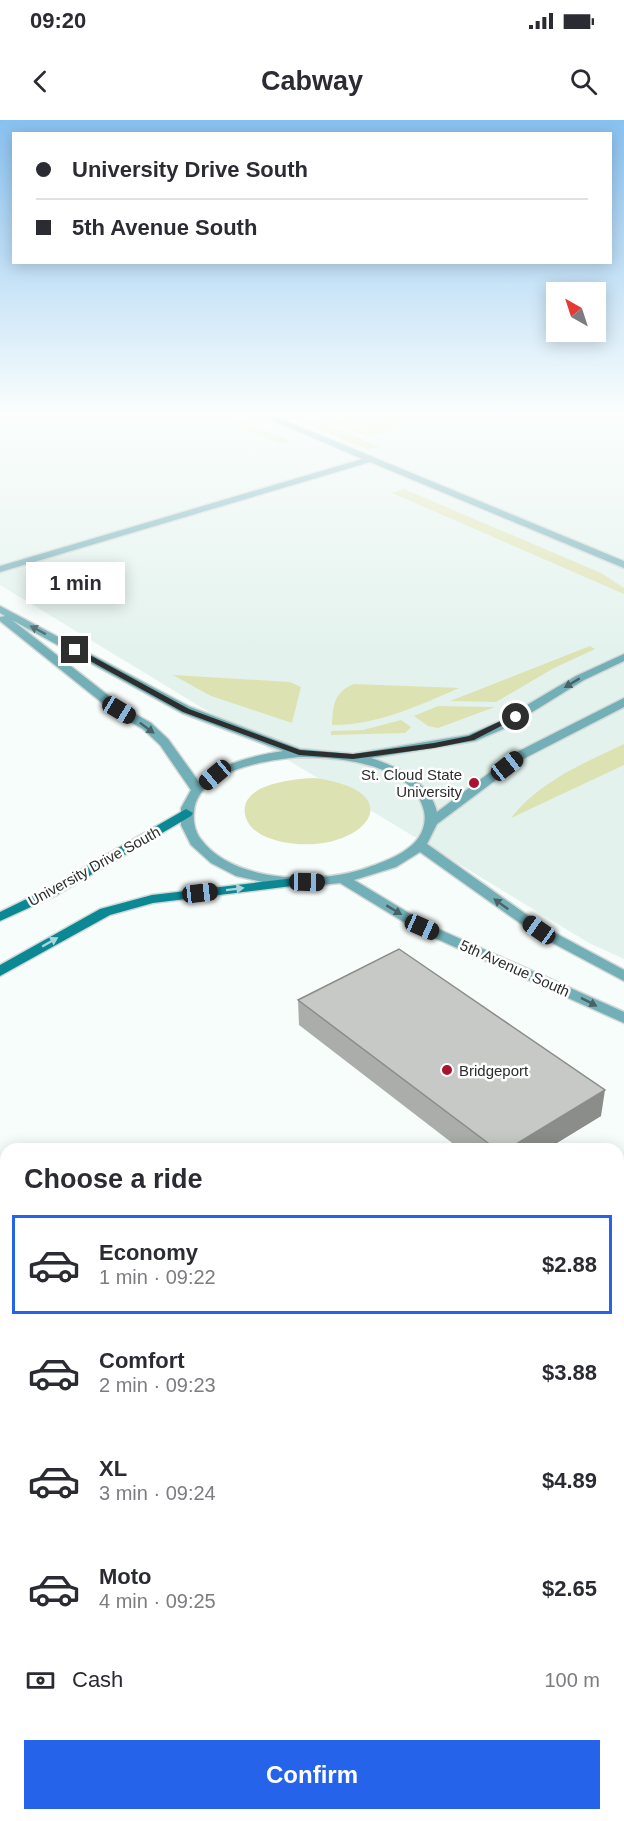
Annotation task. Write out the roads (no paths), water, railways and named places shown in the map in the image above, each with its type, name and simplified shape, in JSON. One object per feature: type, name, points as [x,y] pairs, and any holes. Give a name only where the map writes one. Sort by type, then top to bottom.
[{"type":"main road","name":"University Drive South","points":[[0,917],[50,893],[186,813]]},
{"type":"main road","points":[[0,971],[105,912],[152,899],[295,882]]},
{"type":"street","points":[[0,569],[248,495]]},
{"type":"street","points":[[458,495],[624,565]]},
{"type":"street","points":[[0,609],[186,710],[299,753]]},
{"type":"street","points":[[0,616],[111,704],[147,726],[164,742],[198,790]]},
{"type":"street","points":[[624,657],[580,678],[504,724],[471,738],[353,756],[299,753],[268,756],[239,764],[215,775],[198,790],[190,801],[186,813],[189,832],[203,850],[226,866],[258,877],[295,882],[344,880],[375,872],[401,860],[420,845],[432,822],[521,755],[624,702]]},
{"type":"street","points":[[353,756],[387,766],[412,782],[429,801],[432,822]]},
{"type":"street","points":[[420,845],[539,930],[624,975]]},
{"type":"street","name":"5th Avenue South","points":[[344,880],[422,927],[624,1018]]},
{"type":"place","name":"St. Cloud State University","points":[[474,783]]},
{"type":"place","name":"Bridgeport","points":[[447,1070]]}]
